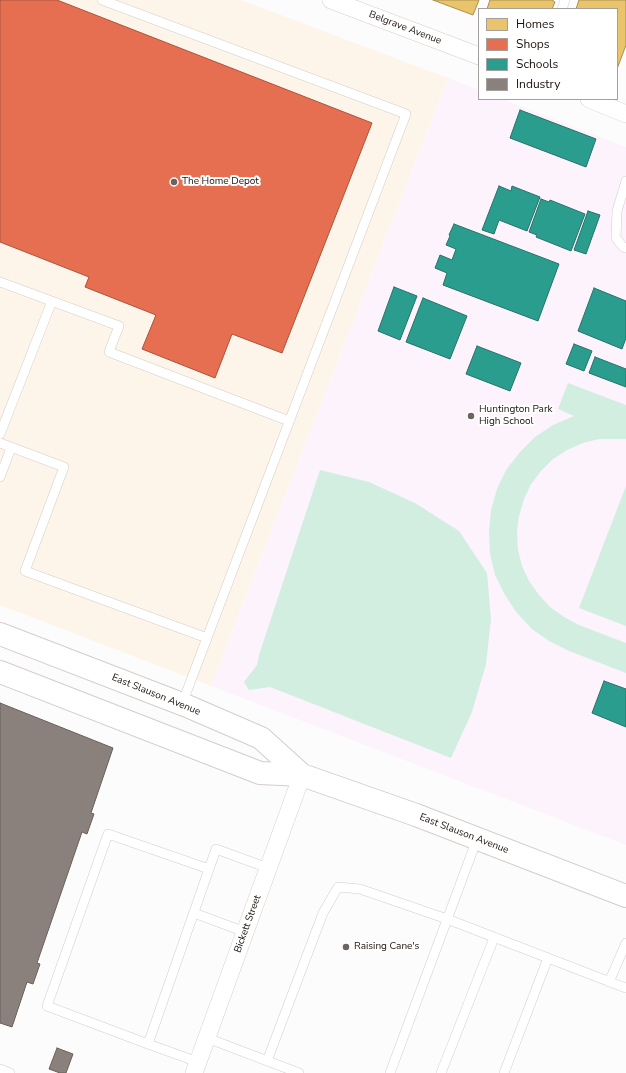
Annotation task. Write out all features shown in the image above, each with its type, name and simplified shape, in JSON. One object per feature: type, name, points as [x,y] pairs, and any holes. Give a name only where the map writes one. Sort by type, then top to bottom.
[{"type":"main road","name":"East Slauson Avenue","points":[[0,634],[182,704],[261,738],[302,775]]},
{"type":"main road","name":"East Slauson Avenue","points":[[0,672],[260,773],[302,775],[416,815],[626,896]]},
{"type":"street","name":"Belgrave Avenue","points":[[331,0],[478,56]]},
{"type":"street","points":[[591,100],[626,114]]},
{"type":"street","name":"Bickett Street","points":[[196,1068],[302,775]]},
{"type":"lane","points":[[102,0],[406,114],[182,704]]},
{"type":"lane","points":[[626,181],[617,211],[616,238],[626,248]]},
{"type":"lane","points":[[0,282],[118,326],[109,352],[289,421]]},
{"type":"lane","points":[[0,434],[52,301]]},
{"type":"lane","points":[[0,443],[64,467],[25,571],[207,638]]},
{"type":"lane","points":[[0,477],[11,448]]},
{"type":"lane","points":[[196,1068],[148,1044],[47,1006],[108,834],[209,869]]},
{"type":"lane","points":[[390,1073],[477,839]]},
{"type":"lane","points":[[148,1044],[216,849],[268,868]]},
{"type":"lane","points":[[267,1061],[324,913],[338,887],[360,889],[447,919],[626,988]]},
{"type":"lane","points":[[194,913],[245,932]]},
{"type":"lane","points":[[441,1073],[494,938]]},
{"type":"lane","points":[[609,982],[626,943]]},
{"type":"lane","points":[[504,1073],[548,958]]},
{"type":"lane","points":[[207,1038],[299,1073]]},
{"type":"lane","points":[[0,1069],[10,1073]]},
{"type":"shaded area","points":[[0,0],[241,0],[448,78],[211,686],[0,605]]},
{"type":"shaded area","name":"Huntington Park High School","points":[[448,78],[478,90],[478,100],[505,100],[626,147],[626,845],[211,686]]},
{"type":"green space","points":[[568,383],[626,405],[626,439],[599,439],[583,443],[567,450],[553,459],[541,471],[531,484],[524,499],[519,516],[517,532],[518,550],[522,566],[529,581],[550,607],[579,625],[626,643],[626,673],[569,651],[549,641],[532,629],[517,613],[505,595],[495,575],[490,554],[489,532],[491,510],[497,489],[506,470],[520,452],[535,437],[553,425],[574,416],[558,409]]},
{"type":"green space","points":[[320,470],[369,482],[415,503],[459,531],[487,573],[491,619],[486,664],[472,712],[451,758],[270,687],[249,690],[244,682],[257,665]]},
{"type":"green space","points":[[626,486],[626,626],[579,608]]},
{"type":"building: Homes","points":[[433,0],[479,0],[473,15]]},
{"type":"building: Homes","points":[[490,0],[553,0],[555,2],[552,8],[487,8]]},
{"type":"building: Homes","points":[[579,0],[626,0],[626,45],[618,66],[618,8],[576,8]]},
{"type":"building: Shops","name":"The Home Depot","points":[[0,0],[57,0],[372,123],[282,353],[232,334],[215,378],[142,349],[156,315],[85,287],[89,277],[0,242]]},
{"type":"building: Schools","points":[[520,110],[596,139],[586,167],[510,138]]},
{"type":"building: Schools","points":[[499,186],[511,191],[512,186],[540,197],[527,231],[499,220],[494,234],[482,230]]},
{"type":"building: Schools","points":[[541,199],[549,202],[550,200],[585,214],[571,251],[536,237],[537,235],[529,232]]},
{"type":"building: Schools","points":[[588,211],[600,215],[586,254],[574,250]]},
{"type":"building: Schools","points":[[454,224],[559,264],[538,321],[443,285],[447,273],[435,268],[440,255],[452,260],[456,249],[446,245]]},
{"type":"building: Schools","points":[[394,287],[417,296],[400,340],[378,331]]},
{"type":"building: Schools","points":[[594,288],[626,301],[626,338],[622,349],[578,331]]},
{"type":"building: Schools","points":[[423,298],[467,316],[450,359],[406,342]]},
{"type":"building: Schools","points":[[574,344],[592,351],[584,371],[566,364]]},
{"type":"building: Schools","points":[[477,346],[521,363],[510,391],[466,374]]},
{"type":"building: Schools","points":[[595,357],[626,369],[626,387],[589,373]]},
{"type":"building: Schools","points":[[604,681],[626,689],[626,727],[592,713]]},
{"type":"building: Industry","points":[[0,703],[113,748],[91,813],[94,814],[87,834],[82,832],[37,963],[40,964],[33,984],[27,982],[12,1027],[0,1023]]},
{"type":"building: Industry","points":[[57,1048],[73,1054],[66,1073],[60,1073],[49,1069]]},
{"type":"place","name":"The Home Depot","points":[[174,182]]},
{"type":"place","name":"Huntington Park High School","points":[[471,416]]},
{"type":"place","name":"Raising Cane's","points":[[346,947]]}]
